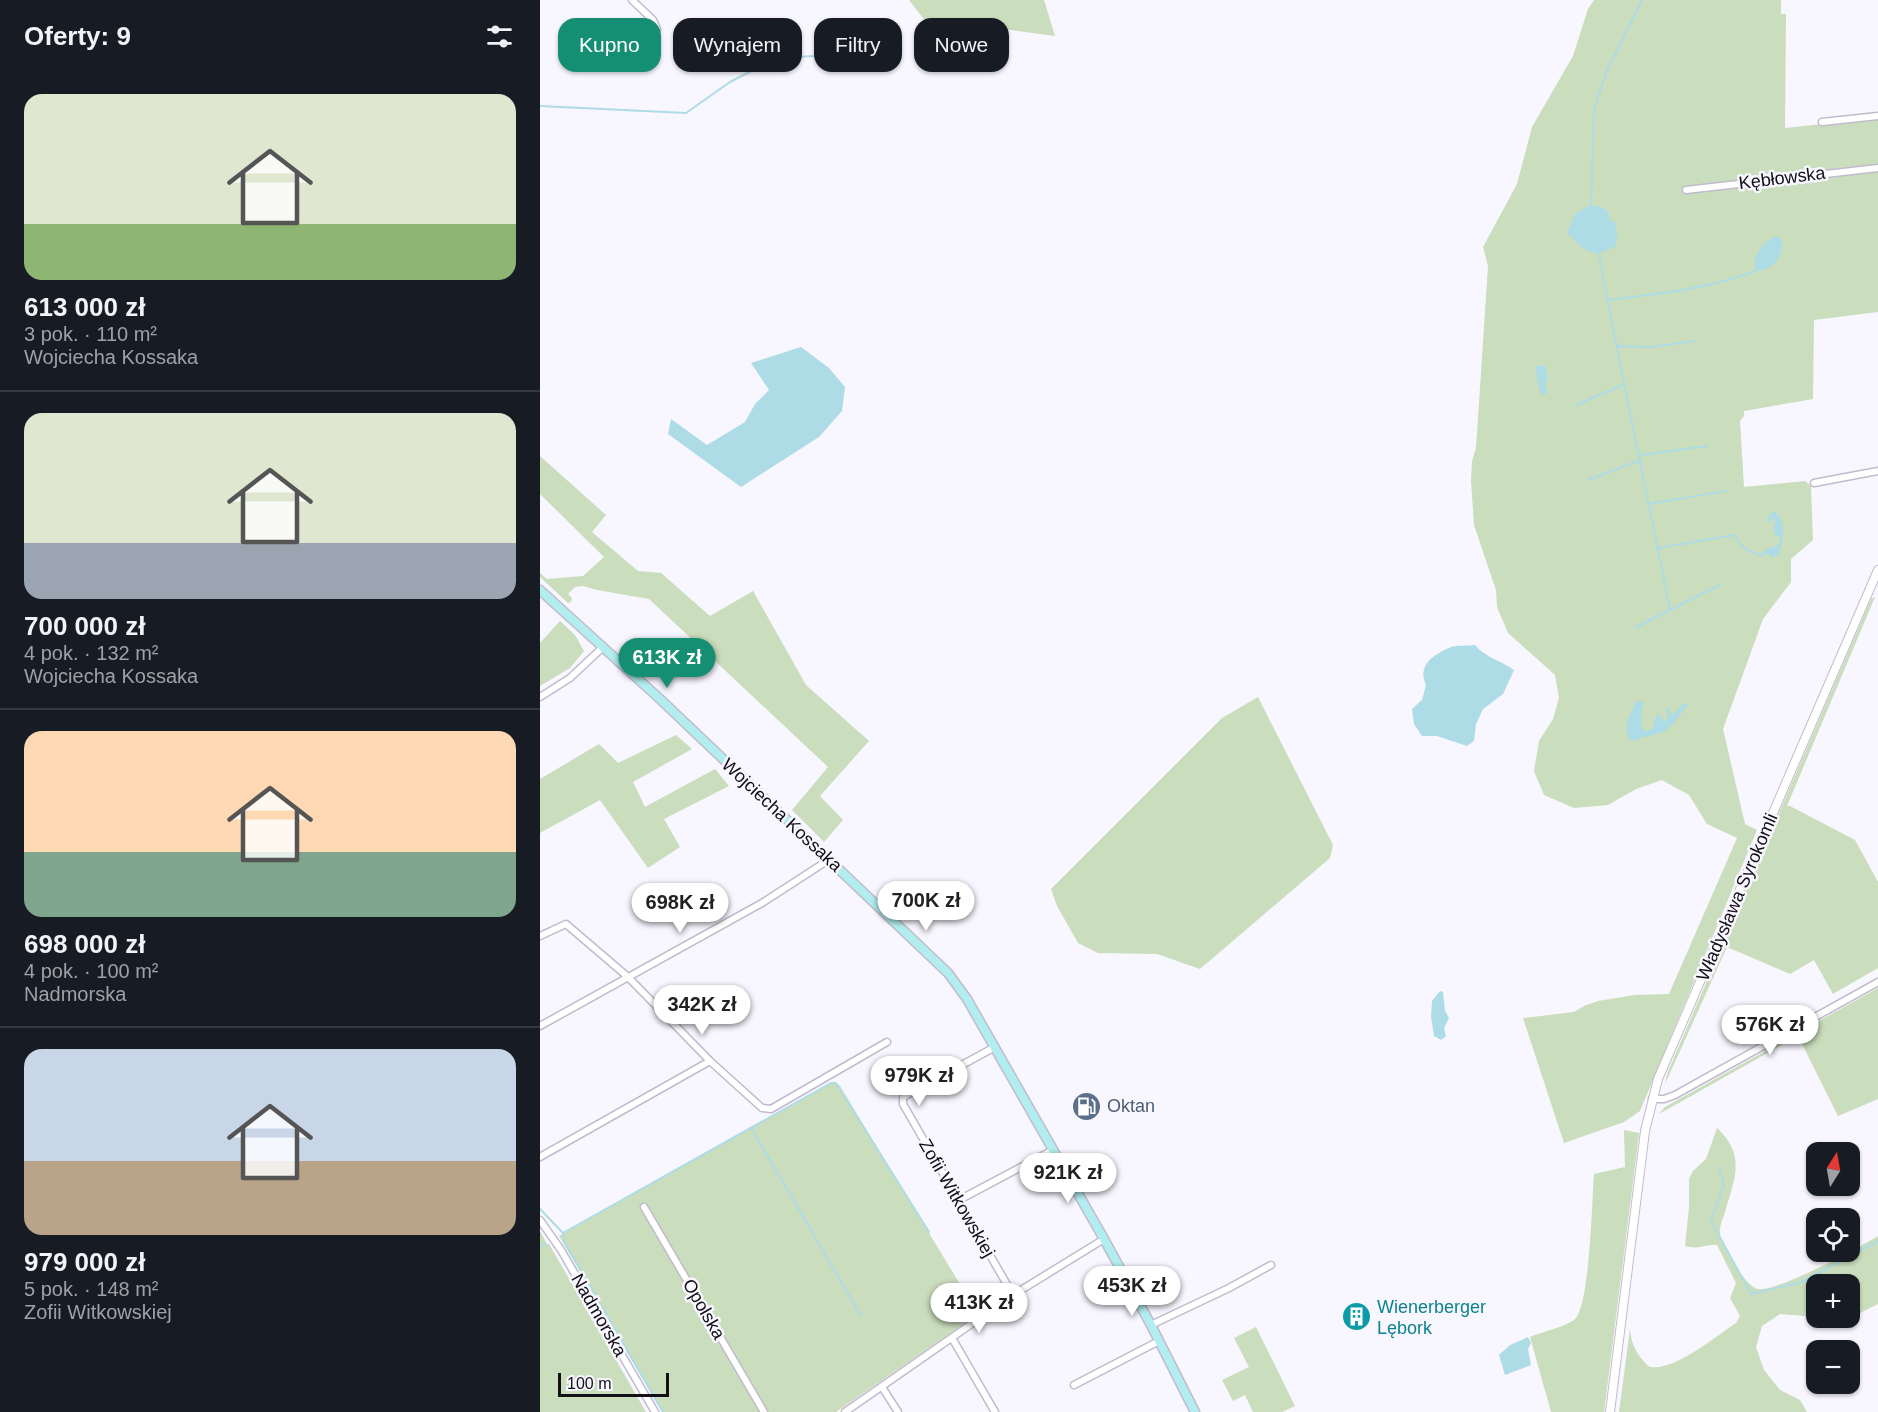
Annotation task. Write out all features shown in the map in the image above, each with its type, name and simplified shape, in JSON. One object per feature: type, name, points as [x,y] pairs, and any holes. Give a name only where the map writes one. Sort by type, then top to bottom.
[{"type":"main road","name":"Wojciecha Kossaka","points":[[540,590],[948,973],[967,999],[1104,1239],[1160,1341],[1195,1412]]},
{"type":"street","points":[[632,0],[651,18]]},
{"type":"street","points":[[1822,122],[1878,116]]},
{"type":"street","name":"Kębłowska","points":[[1686,190],[1878,168]]},
{"type":"street","points":[[1814,483],[1878,471]]},
{"type":"street","name":"Władysława Syrokomli","points":[[1610,1412],[1645,1131],[1652,1100],[1664,1065],[1878,570]]},
{"type":"street","points":[[540,697],[576,674],[603,647]]},
{"type":"street","points":[[540,1026],[762,903],[830,860]]},
{"type":"street","points":[[540,936],[566,924],[628,977],[710,1061],[762,1108],[771,1109],[887,1042]]},
{"type":"street","points":[[1652,1100],[1675,1095],[1878,982]]},
{"type":"street","name":"Zofii Witkowskiej","points":[[995,1047],[903,1097],[903,1104],[1013,1295]]},
{"type":"street","points":[[540,1157],[710,1061]]},
{"type":"street","points":[[959,1200],[1053,1150]]},
{"type":"street","name":"Opolska","points":[[645,1207],[764,1412]]},
{"type":"street","name":"Nadmorska","points":[[540,1220],[561,1250],[655,1412]]},
{"type":"street","points":[[845,1412],[1013,1295],[1104,1239]]},
{"type":"street","points":[[1151,1325],[1271,1265]]},
{"type":"street","points":[[952,1338],[995,1412]]},
{"type":"street","points":[[1074,1385],[1160,1341]]},
{"type":"street","points":[[882,1387],[897,1412]]},
{"type":"green space","points":[[909,0],[1044,0],[1055,36],[1009,30],[1009,18],[923,18]]},
{"type":"green space","points":[[1594,0],[1781,0],[1781,14],[1786,14],[1785,128],[1878,118],[1878,312],[1814,320],[1813,399],[1744,411],[1744,416],[1740,421],[1744,487],[1805,481],[1811,486],[1813,540],[1791,559],[1791,582],[1763,619],[1723,729],[1745,824],[1757,830],[1640,1111],[1624,1122],[1564,1143],[1523,1018],[1574,1012],[1598,1001],[1635,995],[1669,994],[1737,838],[1707,824],[1689,795],[1662,780],[1636,789],[1608,805],[1574,808],[1544,795],[1534,771],[1539,741],[1553,719],[1559,698],[1555,675],[1508,633],[1497,607],[1496,590],[1474,525],[1472,461],[1476,448],[1488,266],[1483,247],[1517,184],[1532,127],[1573,56],[1588,9]]},
{"type":"green space","points":[[540,456],[606,515],[592,532],[638,571],[661,573],[710,616],[753,591],[806,685],[869,741],[820,796],[843,820],[824,842],[792,810],[828,767],[649,599],[583,586],[575,587],[568,594],[572,598],[568,603],[540,577],[540,573],[547,579],[583,576],[604,557],[540,494]]},
{"type":"green space","points":[[1875,597],[1787,806],[1855,840],[1878,882],[1878,968],[1833,994],[1814,960],[1790,974],[1727,947],[1665,1084],[1667,1074],[1871,599]]},
{"type":"green space","points":[[560,621],[575,635],[584,651],[570,668],[540,686],[540,643]]},
{"type":"green space","points":[[1258,697],[1333,845],[1330,858],[1200,969],[1157,954],[1098,953],[1078,943],[1057,906],[1051,889],[1222,718]]},
{"type":"green space","points":[[676,735],[692,749],[633,782],[645,807],[715,769],[729,786],[664,819],[680,847],[648,868],[600,800],[540,833],[540,779],[599,744],[618,763]]},
{"type":"green space","points":[[1878,988],[1878,1099],[1838,1116],[1802,1044],[1796,1040],[1789,1041],[1659,1114],[1665,1107]]},
{"type":"green space","points":[[831,1083],[840,1086],[978,1314],[836,1412],[662,1412],[559,1236]]},
{"type":"green space","points":[[1717,1128],[1732,1148],[1736,1167],[1720,1234],[1741,1274],[1753,1287],[1768,1288],[1782,1284],[1830,1262],[1860,1262],[1860,1246],[1878,1236],[1878,1304],[1860,1313],[1860,1274],[1806,1274],[1806,1316],[1780,1314],[1762,1326],[1756,1347],[1764,1370],[1780,1390],[1800,1400],[1807,1412],[1619,1412],[1630,1329],[1633,1344],[1641,1358],[1648,1366],[1657,1367],[1680,1360],[1736,1323],[1740,1316],[1730,1298],[1736,1283],[1717,1245],[1685,1246],[1689,1179],[1693,1171],[1706,1159]]},
{"type":"green space","points":[[1624,1130],[1639,1133],[1604,1412],[1551,1412],[1530,1337],[1570,1323],[1579,1312],[1587,1275],[1594,1174],[1625,1167]]},
{"type":"green space","points":[[540,1231],[549,1244],[646,1412],[540,1412]]},
{"type":"green space","points":[[1256,1327],[1295,1406],[1282,1412],[1253,1412],[1245,1395],[1233,1401],[1222,1380],[1249,1367],[1234,1338]]},
{"type":"water","points":[[1588,206],[1599,206],[1608,211],[1609,220],[1615,222],[1616,246],[1600,252],[1589,252],[1567,233],[1575,214]]},
{"type":"water","points":[[1776,236],[1782,240],[1779,257],[1768,268],[1756,271],[1755,260],[1759,250]]},
{"type":"water","points":[[801,347],[829,368],[845,387],[842,411],[819,437],[741,487],[668,434],[671,419],[707,445],[745,422],[755,404],[769,390],[751,363]]},
{"type":"water","points":[[1545,365],[1548,379],[1545,384],[1548,392],[1542,396],[1536,366]]},
{"type":"water","points":[[1772,512],[1779,516],[1783,527],[1781,545],[1778,555],[1771,558],[1768,553],[1761,557],[1758,556],[1769,548],[1777,546],[1780,541],[1779,536],[1774,533],[1775,519],[1772,518],[1770,522],[1766,521]]},
{"type":"water","points":[[1475,645],[1484,653],[1514,670],[1503,694],[1483,709],[1476,724],[1474,741],[1467,746],[1437,736],[1422,736],[1414,724],[1412,709],[1422,700],[1426,685],[1425,666],[1433,657],[1451,647]]},
{"type":"water","points":[[1636,701],[1643,702],[1641,721],[1645,731],[1652,729],[1657,714],[1665,721],[1668,718],[1666,708],[1669,707],[1670,713],[1674,714],[1683,704],[1689,704],[1666,730],[1634,741],[1629,739],[1626,728]]},
{"type":"water","points":[[1440,991],[1443,992],[1445,1011],[1449,1018],[1444,1028],[1446,1036],[1441,1040],[1434,1036],[1431,1017],[1432,1001]]},
{"type":"water","points":[[1528,1337],[1531,1343],[1528,1349],[1531,1365],[1505,1375],[1499,1355],[1510,1345]]},
{"type":"waterway","points":[[1591,206],[1594,109],[1606,73],[1642,0]]},
{"type":"waterway","points":[[540,106],[686,113],[730,82],[776,58],[814,56]]},
{"type":"waterway","points":[[1599,253],[1670,610],[1720,585]]},
{"type":"waterway","points":[[1607,300],[1701,287],[1756,271]]},
{"type":"waterway","points":[[1617,346],[1651,347],[1694,341]]},
{"type":"waterway","points":[[1576,405],[1623,385]]},
{"type":"waterway","points":[[1640,455],[1708,446]]},
{"type":"waterway","points":[[1588,480],[1641,460]]},
{"type":"waterway","points":[[1649,504],[1725,491]]},
{"type":"waterway","points":[[1658,548],[1735,535],[1744,548],[1758,554]]},
{"type":"waterway","points":[[1635,628],[1670,610]]},
{"type":"waterway","points":[[563,1233],[831,1083],[836,1083],[929,1232]]},
{"type":"waterway","points":[[752,1129],[861,1316]]},
{"type":"waterway","points":[[1719,1167],[1724,1184],[1711,1221],[1751,1294],[1802,1282],[1878,1241]]},
{"type":"waterway","points":[[540,1209],[563,1233],[565,1243],[663,1412]]},
{"type":"waterway","points":[[540,1246],[545,1244]]},
{"type":"place","name":"Oktan","points":[[1086,1106]]},
{"type":"place","name":"Wienerberger Lębork","points":[[1356,1317]]}]
